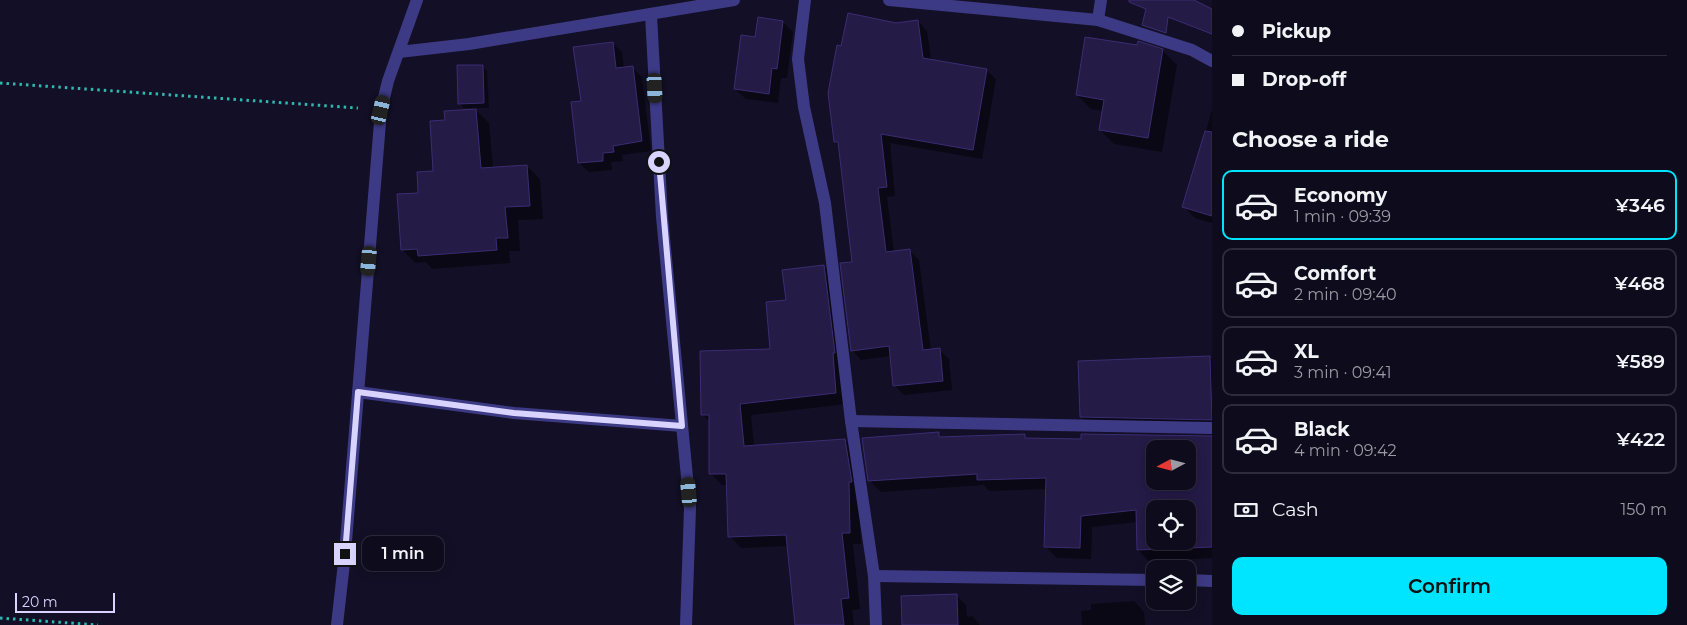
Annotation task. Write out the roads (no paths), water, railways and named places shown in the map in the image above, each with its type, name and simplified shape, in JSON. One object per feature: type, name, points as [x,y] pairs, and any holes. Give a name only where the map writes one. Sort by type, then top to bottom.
[{"type":"street","points":[[337,625],[381,110],[388,80],[417,0]]},
{"type":"street","points":[[399,52],[469,44],[734,0]]},
{"type":"street","points":[[805,0],[798,59],[804,107],[824,203],[851,421],[874,576],[876,625]]},
{"type":"street","points":[[889,0],[1098,20],[1192,50],[1212,61]]},
{"type":"street","points":[[1098,20],[1100,0]]},
{"type":"street","points":[[651,15],[662,217],[690,508],[686,625]]},
{"type":"street","points":[[358,392],[514,413],[682,426]]},
{"type":"street","points":[[851,421],[1212,428]]},
{"type":"street","points":[[874,576],[1146,580]]},
{"type":"street","points":[[1196,580],[1212,580]]}]
